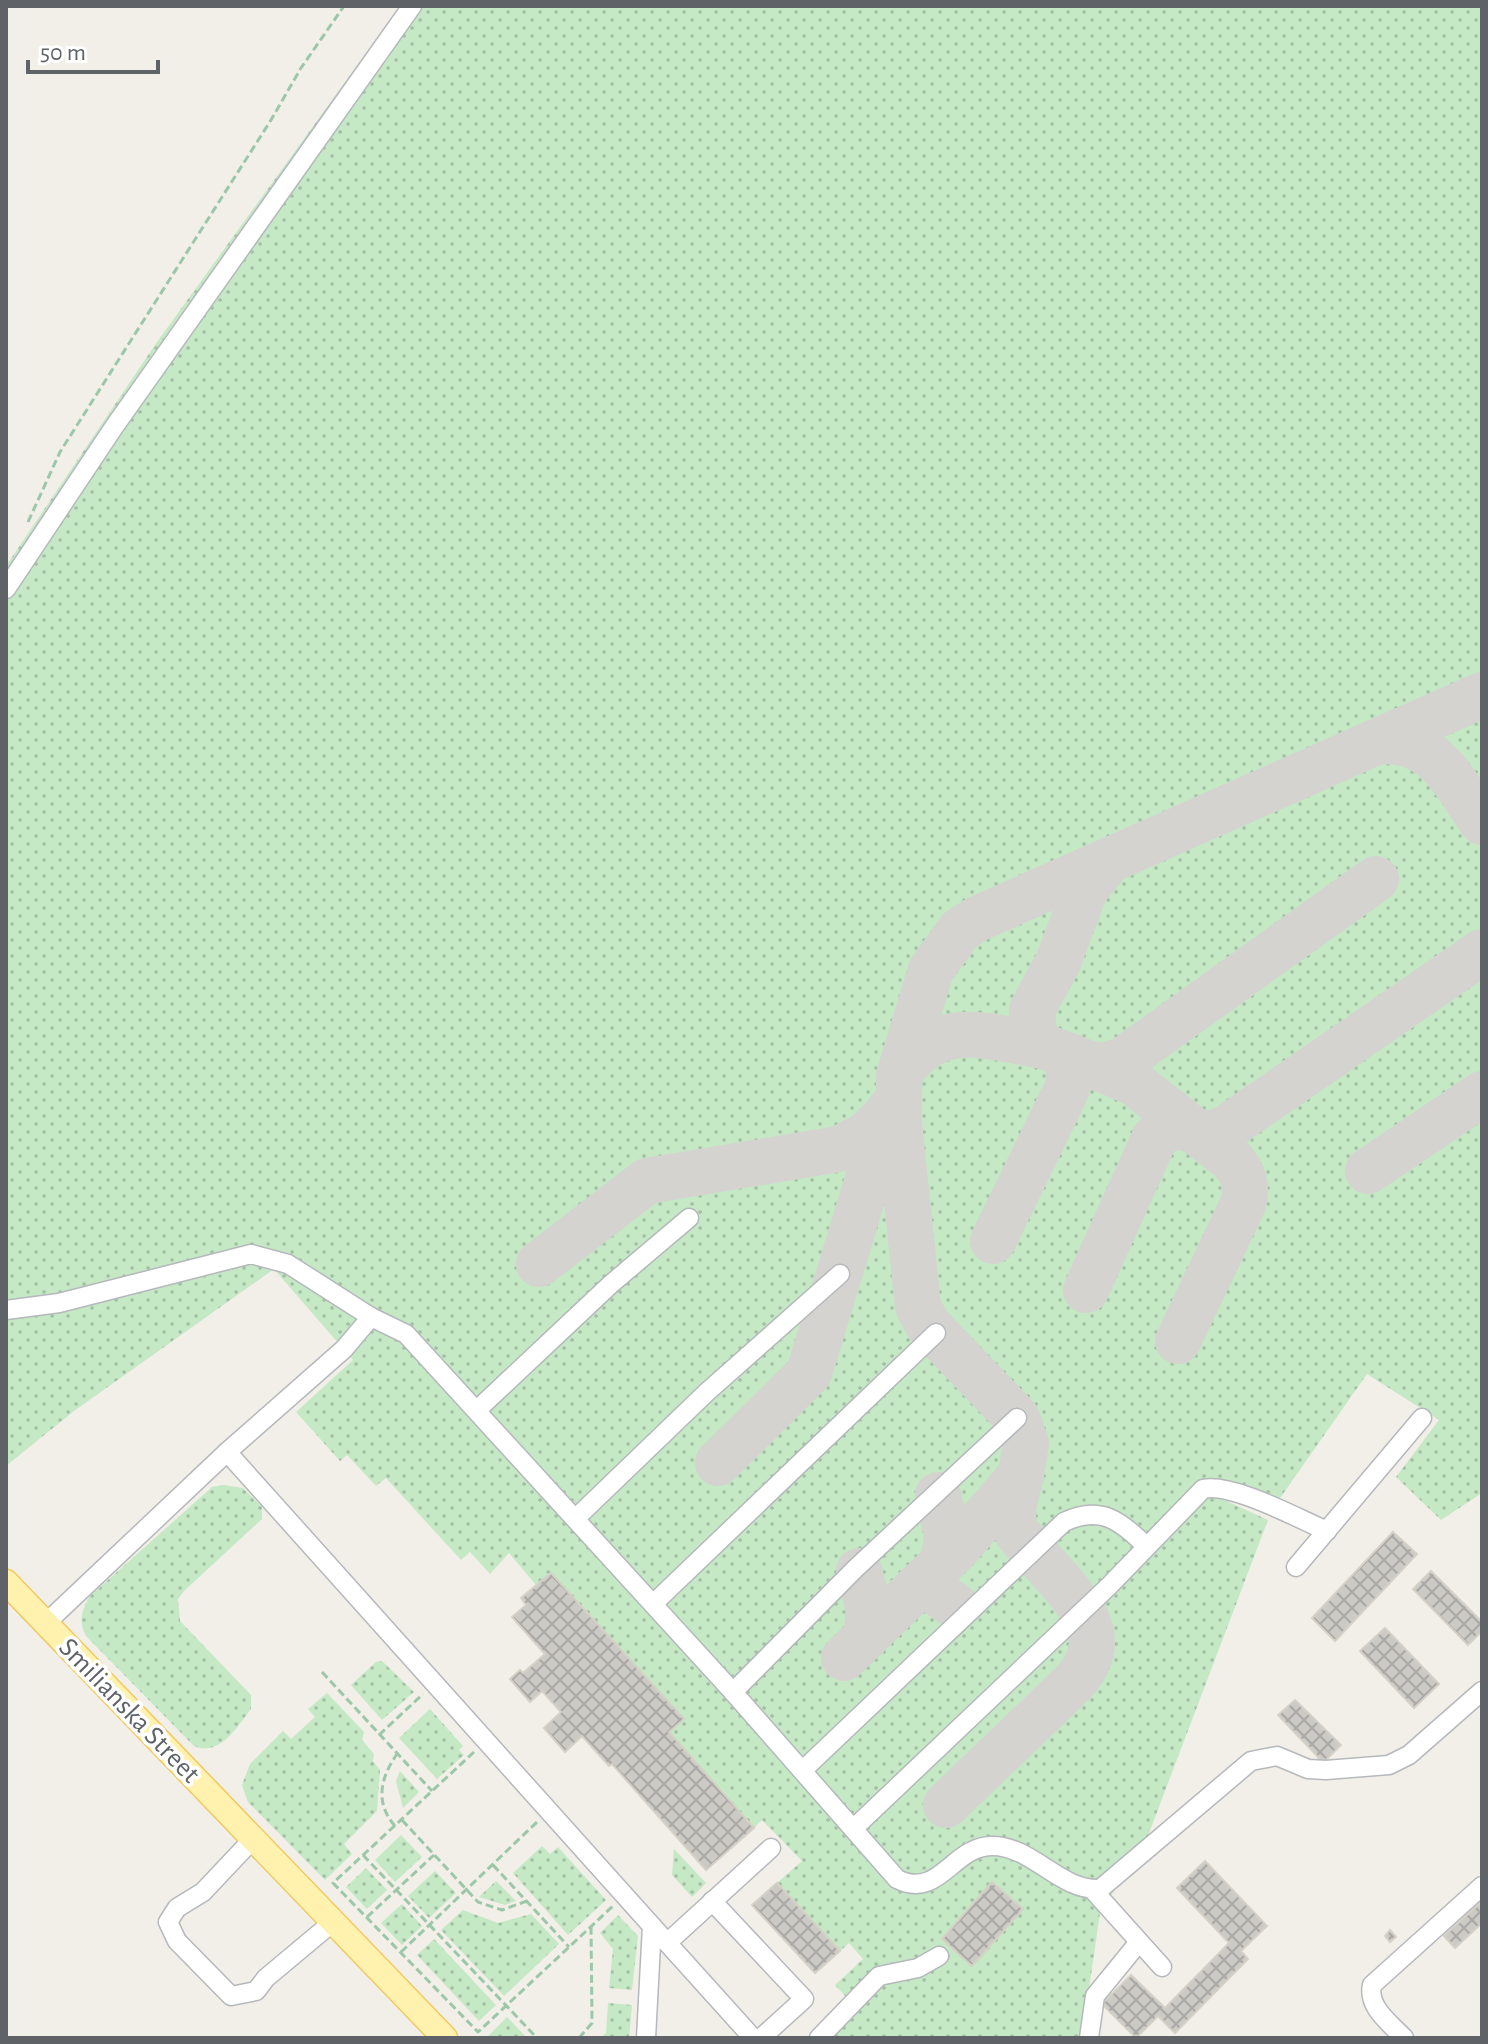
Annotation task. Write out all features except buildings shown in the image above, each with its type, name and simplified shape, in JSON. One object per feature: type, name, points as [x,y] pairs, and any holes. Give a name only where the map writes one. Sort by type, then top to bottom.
[{"type":"main road","name":"Smilianska Street","points":[[6,1582],[445,2038]]},
{"type":"lane","points":[[6,589],[114,427],[412,6]]},
{"type":"lane","points":[[477,1410],[611,1284],[689,1218]]},
{"type":"lane","points":[[6,1310],[59,1303],[251,1254],[288,1264],[371,1317],[412,1337],[803,1770],[897,1879],[907,1884],[921,1885],[938,1879],[975,1848],[1002,1846],[1092,1889],[1162,1967]]},
{"type":"lane","points":[[576,1518],[707,1392],[840,1274]]},
{"type":"lane","points":[[45,1624],[227,1452],[344,1349],[371,1317]]},
{"type":"lane","points":[[653,1604],[936,1333]]},
{"type":"lane","points":[[733,1692],[856,1568],[1017,1418]]},
{"type":"lane","points":[[1296,1567],[1422,1418]]},
{"type":"lane","points":[[227,1452],[753,2038]]},
{"type":"lane","points":[[854,1828],[1194,1496],[1210,1487],[1255,1500],[1327,1531]]},
{"type":"lane","points":[[803,1770],[1064,1522],[1082,1514],[1098,1514],[1129,1529],[1146,1546]]},
{"type":"lane","points":[[1092,1889],[1100,1889],[1113,1882],[1251,1761],[1277,1756],[1308,1769],[1326,1770],[1389,1765],[1409,1755],[1482,1691]]},
{"type":"lane","points":[[253,1839],[203,1892],[177,1908],[168,1922],[177,1941],[231,1996],[256,1991],[266,1978],[333,1922]]},
{"type":"lane","points":[[667,1943],[771,1848]]},
{"type":"lane","points":[[1404,2038],[1375,2006],[1370,1993],[1372,1985],[1482,1886]]},
{"type":"lane","points":[[712,1901],[804,1999],[761,2038]]},
{"type":"lane","points":[[646,2038],[652,1926]]},
{"type":"lane","points":[[1089,2038],[1095,1996],[1139,1942]]},
{"type":"lane","points":[[819,2038],[879,1976],[918,1968],[939,1956]]},
{"type":"path","points":[[25,528],[68,439],[301,68],[344,6]]},
{"type":"path","points":[[322,1672],[432,1791]]},
{"type":"path","points":[[379,1735],[435,1683]]},
{"type":"path","points":[[486,1741],[333,1883],[478,2032],[624,1895]]},
{"type":"path","points":[[395,1826],[385,1812],[381,1791],[386,1769],[397,1754]]},
{"type":"path","points":[[401,1952],[549,1811]]},
{"type":"path","points":[[401,1820],[478,1902],[493,1908],[511,1909],[527,1901]]},
{"type":"path","points":[[363,1855],[537,2038]]},
{"type":"path","points":[[367,1917],[434,1855]]},
{"type":"path","points":[[493,1865],[569,1947]]},
{"type":"path","points":[[579,2038],[592,2023],[591,1926]]},
{"type":"green space","points":[[400,6],[1482,6],[1482,1493],[1441,1520],[1396,1477],[1439,1420],[1367,1374],[1278,1501],[1230,1481],[1222,1499],[1268,1520],[1146,1841],[1100,1913],[1082,2038],[831,2038],[859,2011],[835,1985],[863,1959],[849,1943],[840,1951],[777,1883],[802,1861],[762,1820],[754,1828],[669,1732],[683,1719],[551,1573],[536,1585],[509,1553],[490,1574],[470,1552],[461,1560],[386,1478],[376,1486],[347,1455],[340,1461],[296,1412],[353,1360],[274,1269],[74,1411],[6,1466],[6,566],[157,342]]},
{"type":"green space","points":[[212,1487],[243,1488],[262,1507],[262,1519],[184,1591],[178,1599],[180,1621],[251,1695],[251,1709],[234,1732],[220,1744],[203,1748],[194,1746],[86,1636],[82,1616],[89,1597]]},
{"type":"green space","points":[[382,1661],[414,1692],[382,1720],[351,1685],[376,1662]]},
{"type":"green space","points":[[327,1693],[364,1732],[362,1740],[374,1754],[373,1761],[380,1770],[377,1811],[344,1844],[352,1854],[325,1880],[248,1802],[242,1785],[250,1764],[283,1731],[291,1739],[315,1717],[308,1709]]},
{"type":"green space","points":[[430,1709],[463,1746],[459,1750],[464,1755],[437,1779],[399,1738]]},
{"type":"green space","points":[[400,1771],[419,1792],[403,1808],[396,1781]]},
{"type":"green space","points":[[401,1835],[422,1857],[395,1882],[375,1860]]},
{"type":"green space","points":[[542,1846],[550,1854],[558,1847],[606,1900],[568,1935],[513,1873]]},
{"type":"green space","points":[[674,1849],[706,1883],[692,1897],[672,1875]]},
{"type":"green space","points":[[366,1868],[387,1890],[367,1909],[346,1887]]},
{"type":"green space","points":[[435,1871],[456,1893],[429,1918],[408,1896]]},
{"type":"green space","points":[[496,1881],[516,1901],[505,1905],[479,1897]]},
{"type":"green space","points":[[402,1904],[422,1926],[402,1945],[381,1923]]},
{"type":"green space","points":[[463,1910],[498,1923],[531,1914],[559,1944],[504,1996],[441,1930]]},
{"type":"green space","points":[[618,1915],[638,1936],[632,1990],[609,1988],[613,1949],[600,1933]]},
{"type":"green space","points":[[434,1939],[496,2005],[479,2021],[417,1955]]},
{"type":"green space","points":[[608,2003],[632,2005],[629,2038],[600,2038],[606,2033]]},
{"type":"green space","points":[[507,2017],[527,2038],[486,2038]]},
{"type":"taxiway","points":[[844,1658],[956,1550],[1021,1475],[1026,1443],[1017,1418],[928,1325],[918,1307],[899,1123],[899,1076],[931,970],[960,930],[977,919],[1482,695]]},
{"type":"taxiway","points":[[1375,742],[1395,742],[1427,753],[1451,776],[1482,822]]},
{"type":"taxiway","points":[[1090,1064],[1035,1043],[1032,1010],[1058,962],[1085,890],[1108,862]]},
{"type":"taxiway","points":[[1178,1341],[1243,1204],[1244,1180],[1232,1160],[1134,1083],[1090,1064],[1103,1066],[1123,1060],[1376,879]]},
{"type":"taxiway","points":[[1195,1132],[1209,1134],[1225,1129],[1482,952]]},
{"type":"taxiway","points":[[900,1073],[929,1044],[945,1038],[979,1035],[1038,1045]]},
{"type":"taxiway","points":[[993,1241],[1067,1089],[1070,1067],[1063,1055]]},
{"type":"taxiway","points":[[1368,1171],[1482,1094]]},
{"type":"taxiway","points":[[718,1463],[809,1373],[889,1110]]},
{"type":"taxiway","points":[[539,1264],[647,1181],[839,1149],[867,1134],[887,1114]]},
{"type":"taxiway","points":[[1086,1290],[1155,1137],[1168,1128],[1188,1127]]},
{"type":"taxiway","points":[[946,1805],[1072,1684],[1086,1666],[1091,1648],[1091,1631],[1085,1615],[1063,1584],[1015,1529],[1013,1512],[1021,1475]]},
{"type":"taxiway","points":[[938,1495],[947,1535],[944,1561]]},
{"type":"taxiway","points":[[859,1571],[869,1610],[866,1637]]},
{"type":"taxiway","points":[[917,1587],[934,1591],[956,1606]]}]
